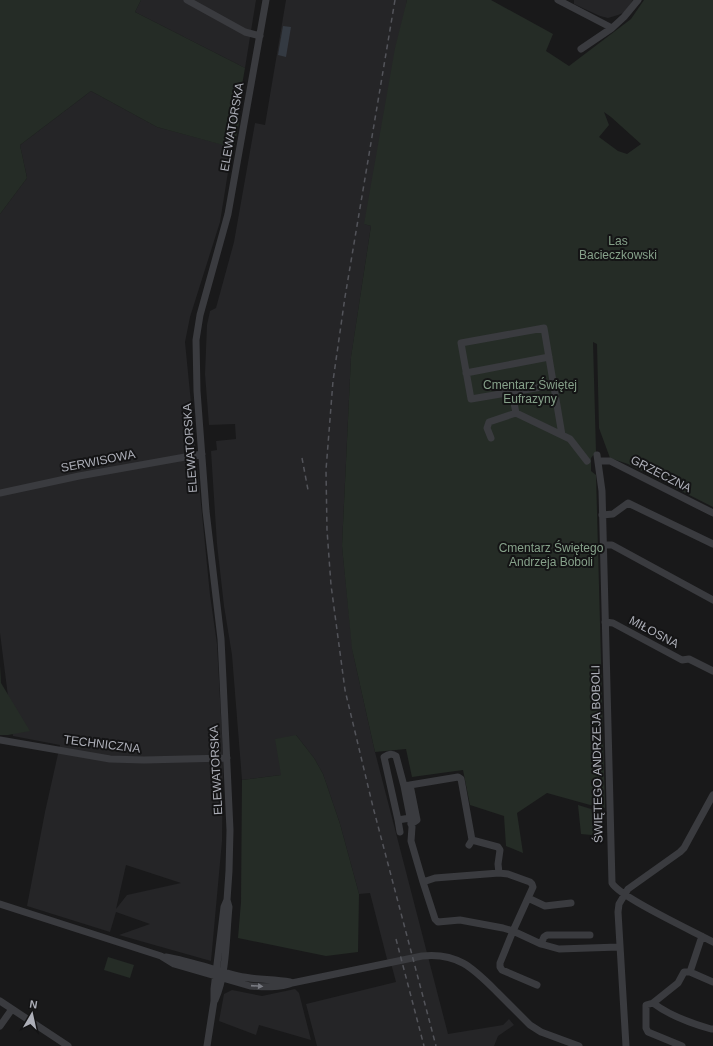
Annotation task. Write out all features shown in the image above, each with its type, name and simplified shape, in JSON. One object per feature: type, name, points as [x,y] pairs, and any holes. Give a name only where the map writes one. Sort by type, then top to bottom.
[{"type":"street","points":[[187,0],[245,32],[260,36]]},
{"type":"street","name":"ELEWATORSKA","points":[[207,1046],[214,1001],[214,989],[219,974],[229,907],[227,900],[230,860],[230,830],[222,652],[209,541],[196,362],[196,340],[199,319],[228,214],[266,0]]},
{"type":"street","points":[[558,0],[612,28]]},
{"type":"street","points":[[581,49],[624,18],[638,0]]},
{"type":"street","points":[[554,385],[471,399],[461,343],[544,328],[554,385],[562,435]]},
{"type":"street","points":[[466,373],[549,357]]},
{"type":"street","points":[[512,392],[516,413]]},
{"type":"street","points":[[491,438],[486,428],[489,422],[516,413],[570,439],[587,461]]},
{"type":"street","name":"SERWISOWA","points":[[0,493],[79,476],[202,454]]},
{"type":"street","name":"GRZECZNA","points":[[597,458],[610,461],[713,513]]},
{"type":"street","name":"ŚWIĘTEGO ANDRZEJA BOBOLI","points":[[597,458],[601,479],[612,879],[614,887],[624,895]]},
{"type":"street","points":[[602,515],[613,514],[628,502],[713,544]]},
{"type":"street","points":[[603,545],[612,545],[713,600]]},
{"type":"street","name":"MIŁOSNA","points":[[605,622],[613,623],[682,660],[690,659],[713,671]]},
{"type":"street","name":"TECHNICZNA","points":[[0,740],[110,759],[144,760],[227,758]]},
{"type":"street","points":[[400,832],[384,757],[388,754],[393,754],[396,756],[407,786],[411,820],[410,841],[435,919],[438,922],[460,920],[503,928],[542,944],[559,949],[619,947]]},
{"type":"street","points":[[407,786],[458,777],[461,779],[470,843],[498,847],[500,850],[498,864],[500,873]]},
{"type":"street","points":[[626,1046],[619,947],[619,904],[628,889],[684,848],[713,795]]},
{"type":"street","points":[[398,820],[411,820]]},
{"type":"street","points":[[423,882],[435,878],[500,873],[508,874],[530,882],[533,887],[513,931],[500,963],[500,967],[502,970],[537,985]]},
{"type":"street","points":[[624,895],[713,942]]},
{"type":"street","points":[[528,898],[545,906],[571,903]]},
{"type":"street","points":[[0,904],[161,956],[174,964],[219,974],[257,980],[279,980],[292,983],[422,956],[440,955],[454,958],[472,967],[530,1025],[541,1032],[579,1046]]},
{"type":"street","points":[[542,944],[544,937],[547,935],[590,935]]},
{"type":"street","points":[[690,972],[702,936]]},
{"type":"street","points":[[682,1046],[646,1031],[646,1005],[653,1003],[678,983],[684,972],[690,972],[713,982]]},
{"type":"street","points":[[0,1001],[68,1046]]},
{"type":"street","points":[[653,1003],[666,1013],[695,1025],[713,1029]]},
{"type":"street","points":[[0,1026],[12,1009]]},
{"type":"shaded area","points":[[141,0],[256,0],[245,68],[135,12]]},
{"type":"shaded area","points":[[286,0],[407,0],[365,224],[371,226],[351,358],[342,546],[353,653],[375,752],[448,1034],[503,1025],[509,1019],[514,1025],[498,1036],[494,1046],[317,1046],[306,1004],[396,982],[392,967],[387,959],[370,893],[359,894],[340,824],[323,774],[314,758],[296,735],[281,775],[242,780],[232,655],[224,606],[217,544],[211,451],[217,450],[216,441],[236,439],[235,424],[209,425],[205,374],[207,325],[210,311],[216,308],[234,242],[255,123],[265,125]]},
{"type":"shaded area","points":[[574,0],[633,0],[625,12],[608,18],[574,4]]},
{"type":"shaded area","points":[[283,26],[291,27],[286,57],[278,55]]},
{"type":"shaded area","points":[[91,91],[157,127],[232,147],[220,222],[190,317],[185,342],[210,595],[217,644],[223,753],[222,841],[211,961],[119,935],[150,924],[116,912],[110,932],[27,906],[45,812],[60,745],[13,736],[0,633],[0,214],[27,178],[20,145]],"holes":[[[126,865],[181,883],[127,895],[116,909]]]},
{"type":"shaded area","points":[[295,989],[299,993],[311,1040],[259,1025],[256,1035],[219,1021],[224,994],[232,990],[262,996]]},
{"type":"green space","points":[[0,0],[141,0],[135,12],[245,68],[238,108],[239,123],[234,148],[157,127],[91,91],[20,145],[27,178],[0,214]]},
{"type":"green space","points":[[407,0],[491,0],[553,34],[546,51],[569,66],[631,19],[644,0],[713,0],[713,507],[628,464],[610,458],[599,428],[597,344],[593,342],[596,452],[591,458],[591,471],[596,475],[605,808],[547,793],[517,813],[523,853],[506,846],[504,816],[470,805],[463,770],[412,777],[406,749],[375,752],[352,649],[342,546],[351,357],[371,226],[364,224],[395,48]],"holes":[[[604,112],[641,144],[627,154],[618,151],[599,137],[609,125]]]},
{"type":"green space","points":[[0,665],[1,683],[30,731],[0,735]]},
{"type":"green space","points":[[296,735],[314,758],[323,774],[340,824],[359,894],[358,952],[326,956],[238,938],[241,902],[242,780],[281,775],[275,739]]},
{"type":"green space","points":[[578,805],[604,813],[603,836],[581,834]]},
{"type":"green space","points":[[108,957],[134,965],[130,978],[104,970]]},
{"type":"railway","points":[[395,0],[345,297],[333,381],[326,470],[327,530],[331,585],[345,690],[373,807],[436,1046]]},
{"type":"railway","points":[[302,458],[308,490]]},
{"type":"railway","points":[[396,939],[424,1046]]},
{"type":"park label","name":"Las Bacieczkowski","points":[[618,248]]},
{"type":"park label","name":"Cmentarz Świętej Eufrazyny","points":[[530,392]]},
{"type":"park label","name":"Cmentarz Świętego Andrzeja Boboli","points":[[551,555]]}]
